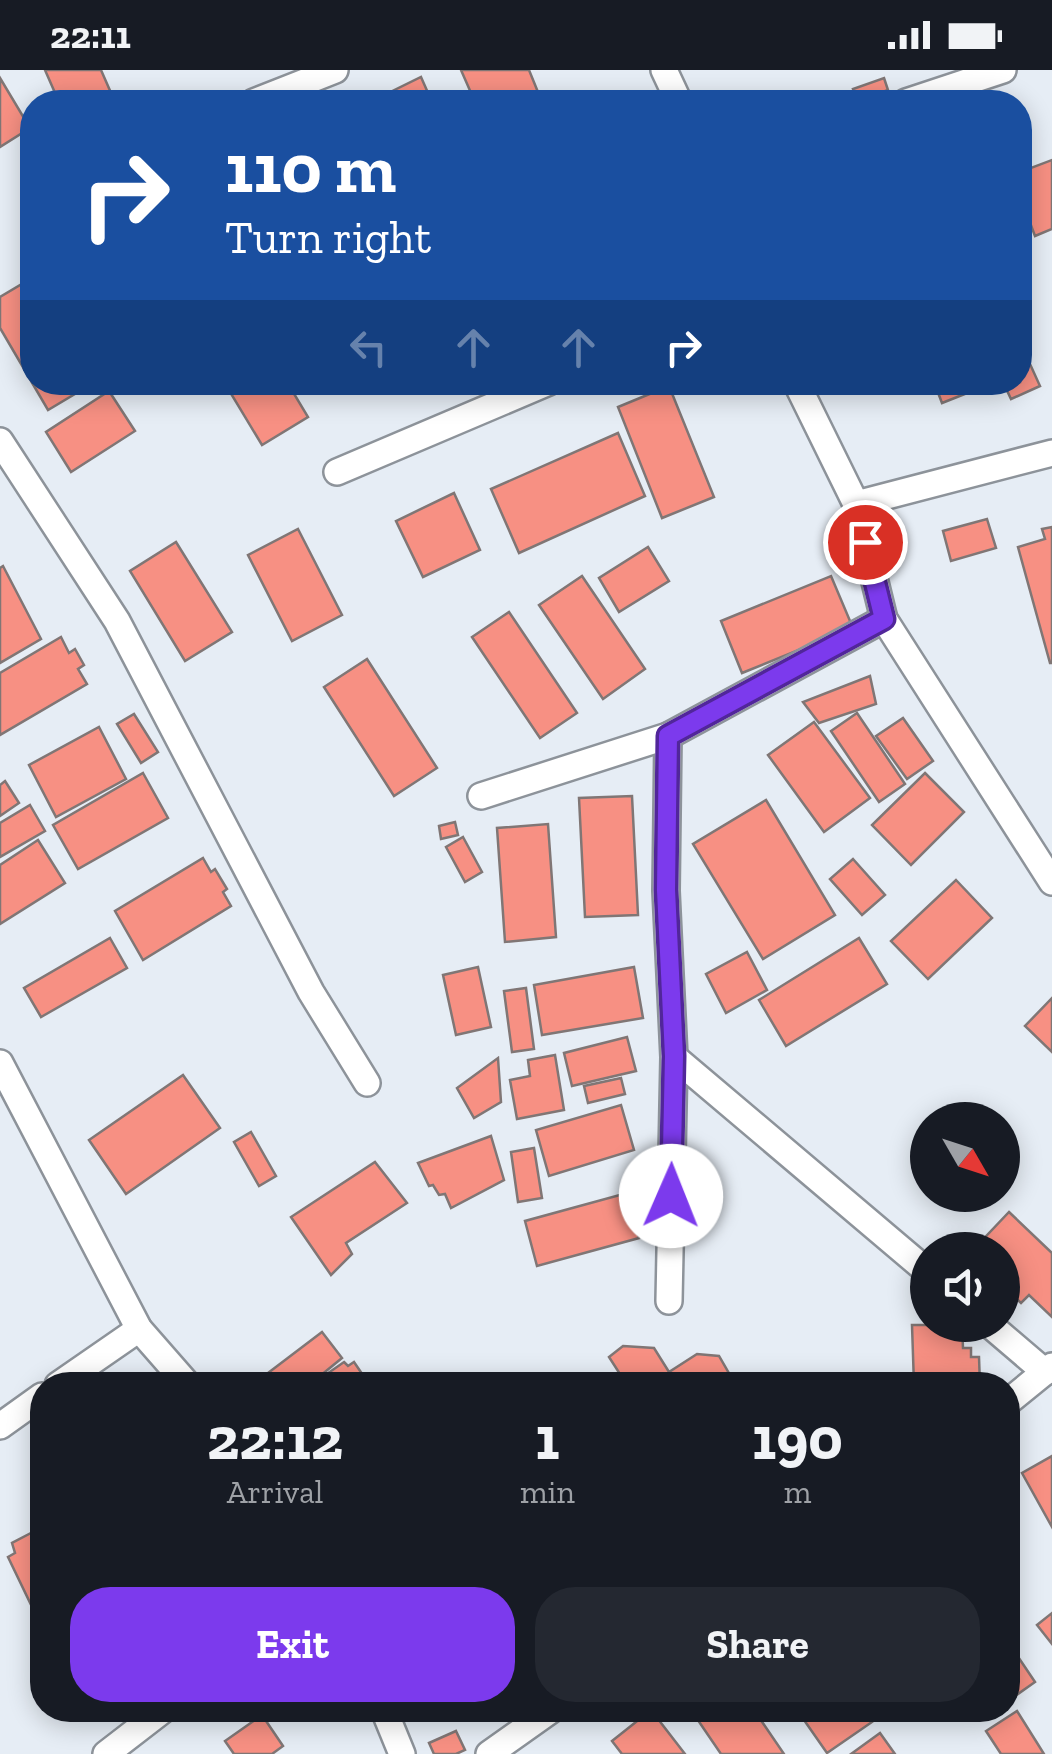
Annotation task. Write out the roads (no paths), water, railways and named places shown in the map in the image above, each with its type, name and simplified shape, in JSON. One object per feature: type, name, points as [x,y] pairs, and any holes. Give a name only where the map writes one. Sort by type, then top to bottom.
[{"type":"street","points":[[284,90],[335,70]]},
{"type":"street","points":[[942,90],[1003,70]]},
{"type":"street","points":[[337,472],[519,395]]},
{"type":"street","points":[[802,395],[856,504],[884,619],[1047,867]]},
{"type":"street","points":[[0,441],[117,621],[311,992],[367,1083]]},
{"type":"street","points":[[856,504],[1052,452]]},
{"type":"street","points":[[481,796],[668,736],[884,619]]},
{"type":"street","points":[[668,736],[666,890],[674,1056],[669,1301]]},
{"type":"street","points":[[674,1056],[910,1257]]},
{"type":"street","points":[[0,1063],[139,1328],[177,1372]]},
{"type":"street","points":[[76,1372],[139,1328]]},
{"type":"street","points":[[1013,1342],[1049,1369],[1020,1392]]},
{"type":"street","points":[[0,1426],[30,1405]]},
{"type":"street","points":[[106,1754],[148,1722]]},
{"type":"street","points":[[389,1722],[402,1754]]},
{"type":"street","points":[[489,1754],[535,1722]]}]
